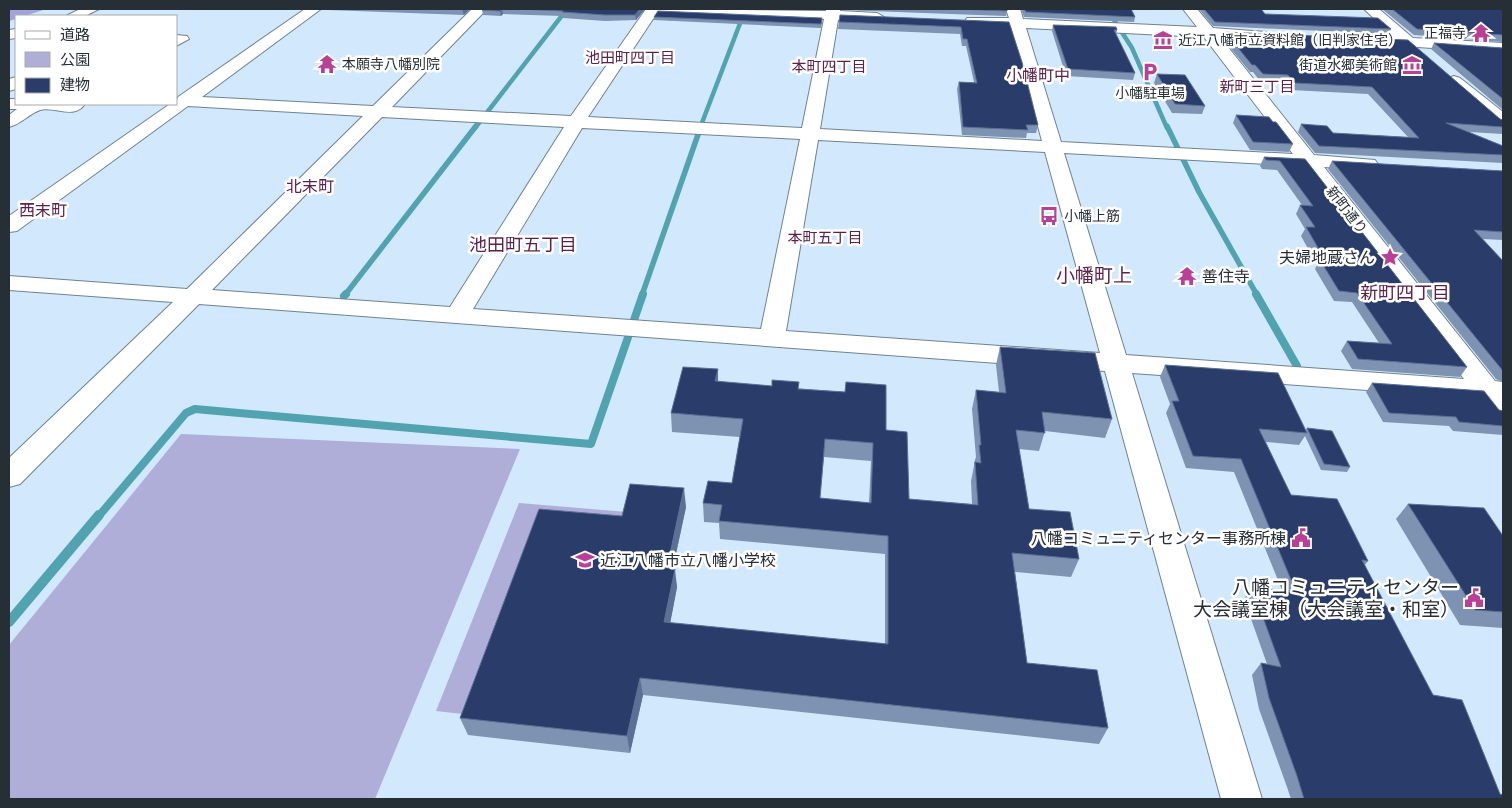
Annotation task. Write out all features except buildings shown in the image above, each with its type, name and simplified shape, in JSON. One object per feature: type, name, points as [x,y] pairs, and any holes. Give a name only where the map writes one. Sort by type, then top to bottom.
[{"type":"street","points":[[77,15],[92,9]]},
{"type":"street","points":[[9,226],[314,9]]},
{"type":"street","points":[[9,476],[480,9]]},
{"type":"street","points":[[457,315],[576,122],[655,9],[833,12],[891,18]]},
{"type":"street","name":"新町通り","points":[[1190,9],[1308,161],[1495,390],[1503,411]]},
{"type":"street","points":[[1371,9],[1429,60]]},
{"type":"street","points":[[772,338],[808,134],[833,12]]},
{"type":"street","points":[[1015,16],[1242,799]]},
{"type":"street","points":[[959,21],[1015,16],[1209,33],[1278,36]]},
{"type":"street","points":[[1357,39],[1503,48]]},
{"type":"street","points":[[1444,72],[1503,121]]},
{"type":"street","points":[[178,103],[576,122],[1386,165]]},
{"type":"street","points":[[9,122],[37,105],[71,107],[74,105]]},
{"type":"street","points":[[9,283],[1495,390]]},
{"type":"green space","points":[[181,434],[520,449],[375,799],[9,799],[9,645]]},
{"type":"green space","points":[[519,503],[651,514],[597,729],[436,711]]},
{"type":"shaded area","points":[[9,9],[46,9],[28,15],[15,15],[15,19],[9,21]]},
{"type":"waterway","points":[[475,128],[567,9]]},
{"type":"waterway","points":[[700,128],[744,13],[754,9]]},
{"type":"waterway","points":[[1107,9],[1132,48],[1167,128]]},
{"type":"waterway","points":[[345,295],[476,126]]},
{"type":"waterway","points":[[642,295],[701,126]]},
{"type":"waterway","points":[[1167,126],[1199,192],[1257,295]]},
{"type":"waterway","points":[[98,517],[186,413],[195,409],[591,444],[643,294]]},
{"type":"waterway","points":[[1256,294],[1297,366]]},
{"type":"waterway","points":[[9,622],[99,515]]},
{"type":"place","name":"正福寺","points":[[1481,33]]},
{"type":"place","name":"近江八幡市立資料館（旧判家住宅）","points":[[1163,40]]},
{"type":"place","name":"本願寺八幡別院","points":[[327,64]]},
{"type":"place","name":"街道水郷美術館","points":[[1412,65]]},
{"type":"place","name":"小幡駐車場","points":[[1150,72]]},
{"type":"place","name":"小幡上筋","points":[[1049,216]]},
{"type":"place","name":"夫婦地蔵さん","points":[[1390,257]]},
{"type":"place","name":"善住寺","points":[[1187,276]]},
{"type":"place","name":"八幡コミュニティセンター事務所棟","points":[[1301,538]]},
{"type":"place","name":"近江八幡市立八幡小学校","points":[[585,560]]},
{"type":"place","name":"八幡コミュニティセンター 大会議室棟（大会議室・和室）","points":[[1474,598]]},
{"type":"district","name":"池田町四丁目","points":[[630,57]]},
{"type":"district","name":"本町四丁目","points":[[829,66]]},
{"type":"district","name":"小幡町中","points":[[1038,75]]},
{"type":"district","name":"新町三丁目","points":[[1257,86]]},
{"type":"district","name":"北末町","points":[[310,186]]},
{"type":"district","name":"西末町","points":[[43,210]]},
{"type":"district","name":"本町五丁目","points":[[825,237]]},
{"type":"district","name":"池田町五丁目","points":[[523,245]]},
{"type":"district","name":"小幡町上","points":[[1094,275]]},
{"type":"district","name":"新町四丁目","points":[[1405,293]]}]
